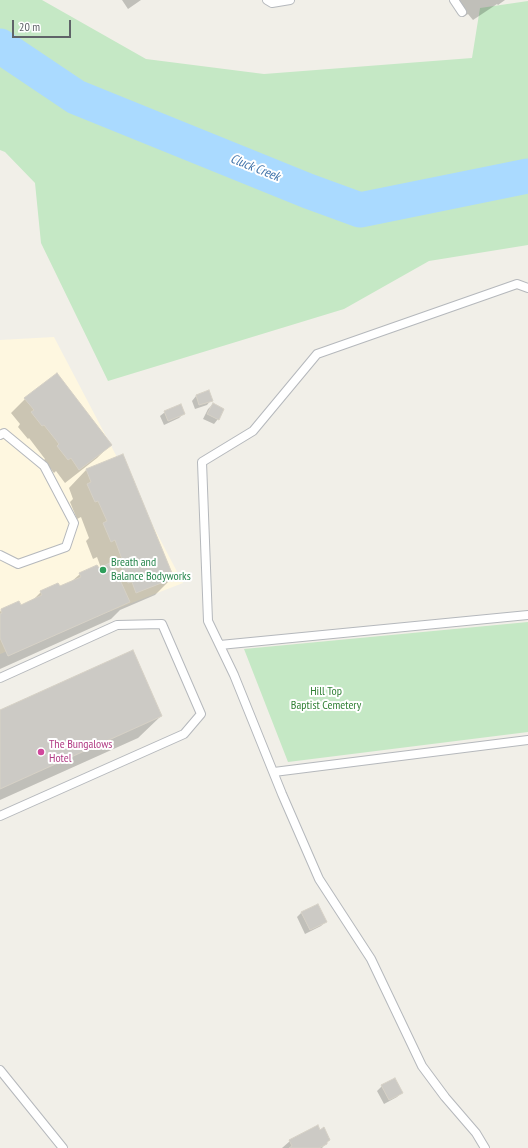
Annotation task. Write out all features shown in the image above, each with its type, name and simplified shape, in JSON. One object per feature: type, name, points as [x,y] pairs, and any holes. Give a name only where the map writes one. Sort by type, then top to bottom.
[{"type":"lane","points":[[267,0],[272,3],[290,0]]},
{"type":"lane","points":[[454,0],[462,12]]},
{"type":"lane","points":[[485,1148],[476,1133],[445,1097],[422,1066],[371,959],[320,878],[234,675],[208,621],[202,462],[253,431],[317,354],[517,284],[528,288]]},
{"type":"lane","points":[[0,435],[4,433],[44,466],[74,523],[66,547],[18,564],[0,555]]},
{"type":"lane","points":[[220,645],[528,615]]},
{"type":"lane","points":[[0,678],[117,625],[162,624],[201,714],[184,734],[0,816]]},
{"type":"lane","points":[[274,772],[528,740]]},
{"type":"lane","points":[[0,1070],[63,1148]]},
{"type":"shaded area","points":[[54,337],[183,583],[0,654],[0,340]]},
{"type":"green space","points":[[0,0],[42,0],[146,59],[264,74],[472,58],[480,8],[528,1],[528,245],[429,261],[344,309],[108,381],[41,243],[35,183],[5,152],[0,150]]},
{"type":"green space","name":"Hill Top Baptist Cemetery","points":[[528,622],[528,732],[288,762],[244,649]]},
{"type":"building","points":[[57,373],[112,445],[79,470],[71,458],[68,460],[57,446],[59,444],[44,425],[42,426],[31,412],[34,410],[24,398]]},
{"type":"building","points":[[209,390],[213,401],[199,405],[196,395]]},
{"type":"building","points":[[213,403],[224,409],[219,420],[207,414]]},
{"type":"building","points":[[181,404],[185,414],[168,421],[164,411]]},
{"type":"building","points":[[123,454],[174,578],[136,593],[132,582],[128,583],[120,563],[123,562],[115,540],[111,542],[103,523],[107,521],[98,501],[95,502],[87,484],[91,482],[86,469]]},
{"type":"building","points":[[112,562],[130,602],[8,656],[0,638],[1,609],[19,601],[21,605],[42,595],[40,591],[58,583],[60,586],[81,577],[79,573],[97,565],[99,568]]},
{"type":"building","name":"The Bungalows Hotel","points":[[133,650],[162,716],[0,789],[0,710]]},
{"type":"building","points":[[318,904],[327,922],[310,930],[301,912]]},
{"type":"building","points":[[395,1078],[403,1093],[389,1100],[381,1085]]},
{"type":"building","points":[[318,1125],[320,1130],[324,1127],[330,1140],[327,1144],[319,1148],[289,1148],[292,1146],[289,1140]]},
{"type":"waterway","name":"Cluck Creek","points":[[0,46],[76,97],[308,191],[360,210],[528,176]]},
{"type":"place","name":"Breath and Balance Bodyworks","points":[[103,570]]},
{"type":"place","name":"The Bungalows Hotel","points":[[41,752]]}]
